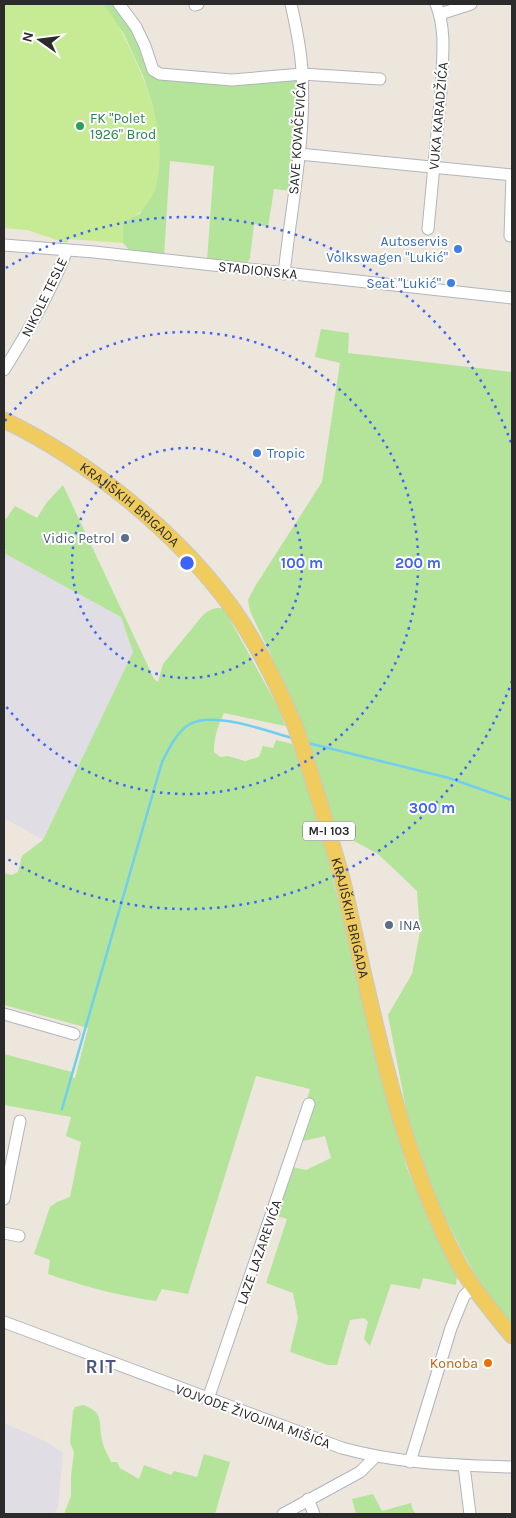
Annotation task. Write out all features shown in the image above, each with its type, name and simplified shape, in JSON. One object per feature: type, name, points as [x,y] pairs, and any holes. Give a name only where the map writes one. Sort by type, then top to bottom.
[{"type":"main road","name":"KRAJIŠKIH BRIGADA","points":[[4,420],[80,465],[155,523],[224,597],[260,654],[280,693],[301,742],[331,839],[403,1132],[432,1209],[457,1260],[473,1287],[512,1336]]},
{"type":"street","points":[[119,4],[136,27],[153,70],[163,75],[232,80],[302,74],[380,78]]},
{"type":"street","name":"SAVE KOVAČEVIĆA","points":[[284,274],[299,154],[302,110],[302,74],[297,29],[291,4]]},
{"type":"street","points":[[438,9],[471,4]]},
{"type":"street","name":"VUKA KARADŽIĆA","points":[[428,229],[444,43],[438,9]]},
{"type":"street","points":[[299,154],[512,175],[510,236]]},
{"type":"street","name":"STADIONSKA","points":[[4,245],[512,298]]},
{"type":"street","name":"NIKOLE TESLE","points":[[4,370],[25,337],[58,273],[66,250]]},
{"type":"street","points":[[4,1014],[74,1034]]},
{"type":"street","name":"LAZE LAZAREVIĆA","points":[[208,1400],[310,1104]]},
{"type":"street","points":[[4,1199],[20,1121]]},
{"type":"street","points":[[4,1233],[19,1236]]},
{"type":"street","points":[[410,1462],[451,1328],[464,1296],[473,1287]]},
{"type":"street","name":"VOJVODE ŽIVOJINA MIŠIĆA","points":[[4,1322],[325,1443],[375,1457],[410,1462],[512,1468]]},
{"type":"street","points":[[283,1514],[360,1472],[375,1457]]},
{"type":"street","points":[[464,1466],[470,1514]]},
{"type":"street","points":[[308,1499],[314,1514]]},
{"type":"shaded area","points":[[4,553],[121,617],[133,652],[43,840],[4,818]]},
{"type":"shaded area","points":[[4,1423],[45,1441],[63,1453],[58,1507],[54,1514],[4,1514]]},
{"type":"green space","name":"FK \"Polet 1926\" Brod","points":[[4,4],[102,4],[114,19],[124,37],[144,80],[154,111],[158,127],[160,160],[156,187],[151,198],[142,210],[123,223],[123,243],[69,239],[66,243],[27,230],[4,228]]},
{"type":"green space","points":[[102,4],[114,4],[129,22],[153,76],[298,78],[298,112],[290,191],[274,189],[268,227],[254,224],[250,258],[246,264],[207,260],[214,166],[170,161],[164,256],[132,253],[123,243],[123,222],[141,213],[154,110],[144,78],[124,34]]},
{"type":"green space","points":[[321,329],[349,333],[348,353],[512,372],[512,1325],[489,1299],[435,1197],[407,1114],[388,1015],[412,974],[420,932],[417,891],[378,854],[334,830],[307,746],[271,655],[250,611],[248,600],[254,588],[322,482],[340,363],[315,357]]},
{"type":"green space","points":[[63,485],[154,679],[158,682],[163,664],[203,615],[213,609],[224,609],[278,707],[285,726],[224,713],[217,731],[214,752],[220,757],[228,756],[245,761],[259,757],[263,746],[273,748],[276,740],[292,744],[308,786],[356,970],[379,1071],[407,1168],[433,1231],[457,1276],[456,1285],[423,1278],[420,1289],[391,1284],[370,1346],[364,1339],[368,1322],[364,1318],[350,1320],[337,1365],[328,1365],[290,1352],[298,1318],[293,1293],[266,1283],[287,1219],[274,1215],[287,1166],[306,1170],[331,1158],[325,1136],[295,1143],[310,1089],[256,1076],[188,1294],[162,1289],[156,1301],[74,1283],[48,1274],[50,1260],[34,1254],[50,1207],[70,1197],[81,1142],[66,1136],[71,1117],[4,1105],[4,1054],[72,1072],[71,1077],[75,1078],[88,1028],[4,1005],[4,873],[12,875],[18,872],[22,856],[43,840],[133,652],[121,617],[4,553],[6,550],[4,548],[4,518],[6,519],[15,506],[37,518],[47,502]]},
{"type":"green space","points":[[83,1405],[95,1411],[98,1415],[104,1448],[111,1462],[117,1462],[120,1468],[139,1479],[144,1465],[171,1475],[174,1471],[197,1477],[204,1454],[230,1462],[215,1514],[64,1514],[71,1496],[74,1452],[70,1443],[73,1411],[75,1407]]},
{"type":"green space","points":[[373,1494],[382,1511],[411,1503],[416,1514],[356,1514],[352,1499]]},
{"type":"waterway","points":[[62,1109],[162,762],[174,741],[181,731],[190,724],[213,720],[241,724],[293,738]]},
{"type":"waterway","points":[[308,743],[449,778],[512,800]]},
{"type":"place","name":"FK \"Polet 1926\" Brod","points":[[80,126]]},
{"type":"place","name":"Autoservis Volkswagen \"Lukić\"","points":[[458,249]]},
{"type":"place","name":"Seat \"Lukić\"","points":[[451,283]]},
{"type":"place","name":"Tropic","points":[[257,453]]},
{"type":"place","name":"Vidic Petrol","points":[[125,538]]},
{"type":"place","name":"INA","points":[[389,925]]},
{"type":"place","name":"Konoba","points":[[488,1363]]},
{"type":"district","name":"RIT","points":[[101,1366]]}]
